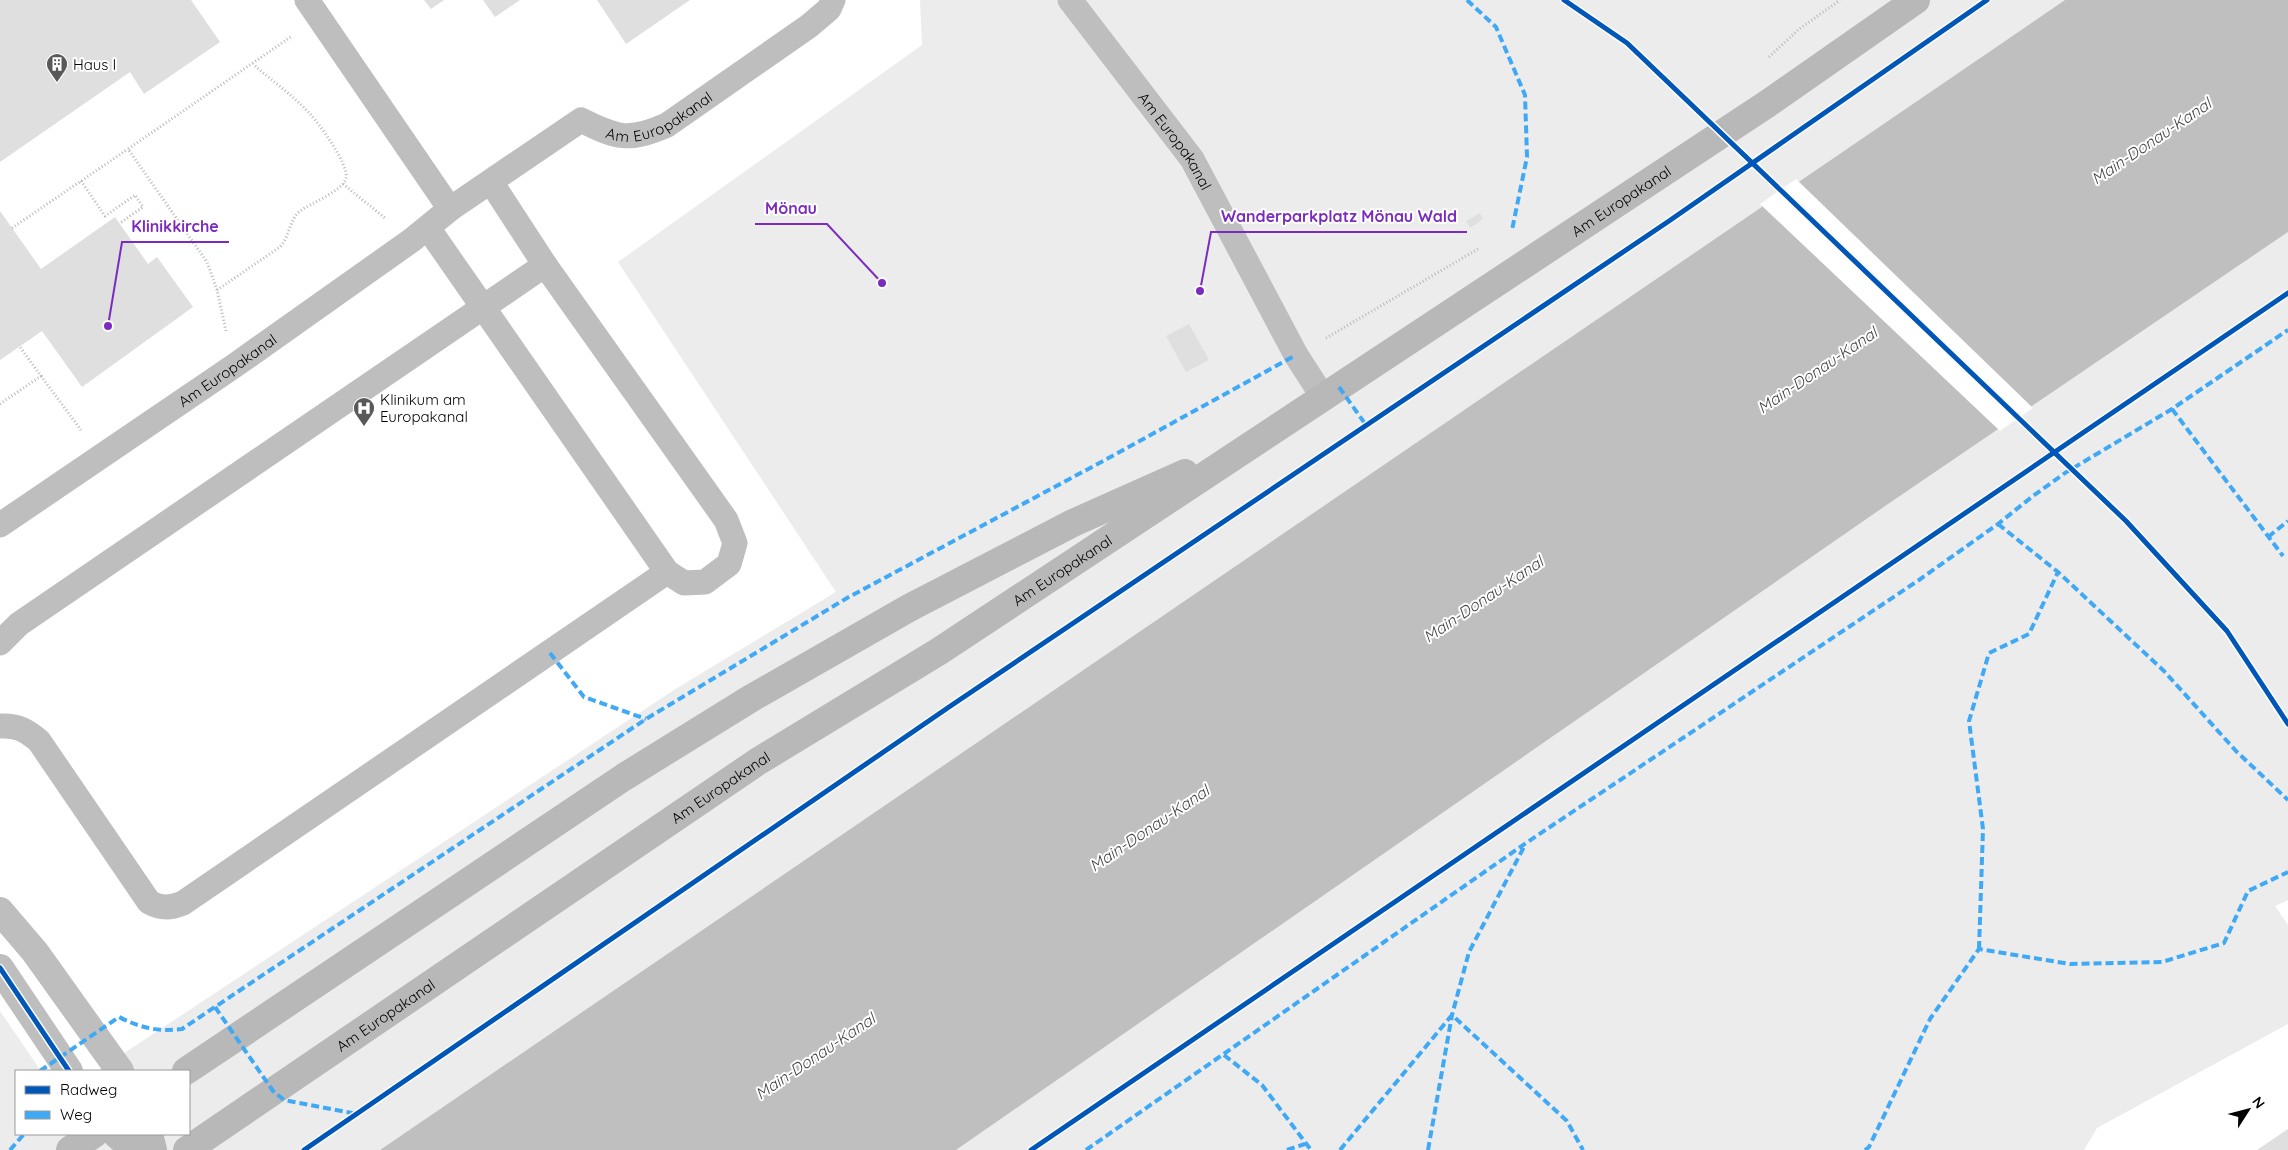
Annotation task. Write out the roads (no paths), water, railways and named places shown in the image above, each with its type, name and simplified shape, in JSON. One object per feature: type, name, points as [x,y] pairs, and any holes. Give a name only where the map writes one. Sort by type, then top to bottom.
[{"type":"main road","name":"Am Europakanal","points":[[187,1150],[757,762],[938,652],[1767,104],[1916,0]]},
{"type":"main road","name":"Am Europakanal","points":[[187,1070],[624,777],[750,699],[909,608],[1073,523],[1261,438]]},
{"type":"main road","points":[[70,1150],[92,1135]]},
{"type":"main road","points":[[117,1135],[134,1150]]},
{"type":"main road","points":[[149,1135],[153,1150]]},
{"type":"street","points":[[0,911],[35,952],[119,1070]]},
{"type":"street","points":[[0,968],[68,1070]]},
{"type":"lane","name":"Am Europakanal","points":[[0,525],[234,366],[420,234],[450,208],[581,120],[612,135],[644,135],[667,125],[810,26],[829,9],[833,0]]},
{"type":"lane","name":"Am Europakanal","points":[[1070,0],[1192,159],[1296,355],[1323,397]]},
{"type":"lane","points":[[313,8],[450,208]]},
{"type":"lane","points":[[420,234],[482,307],[667,572],[684,583],[705,582],[730,564],[735,543],[726,520],[545,265],[490,182]]},
{"type":"lane","points":[[0,643],[27,618],[545,265]]},
{"type":"lane","points":[[0,726],[12,725],[26,730],[38,741],[149,902],[160,908],[171,908],[198,893],[667,572]]},
{"type":"water","name":"Main-Donau-Kanal","points":[[2065,0],[2288,0],[2288,232],[1891,502],[956,1150],[380,1150]]},
{"type":"place","name":"Haus I","points":[[57,83]]},
{"type":"place","name":"Mönau","points":[[882,283]]},
{"type":"place","name":"Wanderparkplatz Mönau Wald","points":[[1200,291]]},
{"type":"place","name":"Klinikkirche","points":[[108,326]]},
{"type":"place","name":"Klinikum am Europakanal","points":[[364,427]]}]
